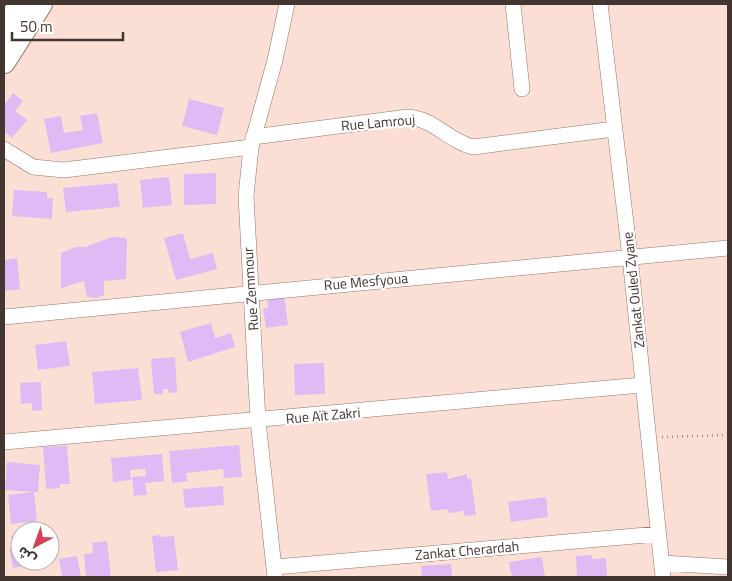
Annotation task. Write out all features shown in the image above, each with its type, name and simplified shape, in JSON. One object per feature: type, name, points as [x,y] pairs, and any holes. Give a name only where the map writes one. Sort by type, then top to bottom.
[{"type":"main road","points":[[4,29],[20,4]]},
{"type":"main road","points":[[4,62],[42,4]]},
{"type":"street","name":"Rue Zemmour","points":[[275,572],[258,421],[246,196],[252,142],[275,60],[287,4]]},
{"type":"street","points":[[513,4],[522,90]]},
{"type":"street","name":"Zankat Ouled Zyane","points":[[600,4],[630,258],[662,570]]},
{"type":"street","name":"Rue Lamrouj","points":[[4,149],[33,166],[64,170],[408,117],[426,120],[458,142],[473,147],[614,129]]},
{"type":"street","name":"Rue Mesfyoua","points":[[4,317],[728,248]]},
{"type":"street","name":"Rue Aït Zakri","points":[[4,442],[642,386]]},
{"type":"street","name":"Zankat Cherardah","points":[[275,572],[658,534]]},
{"type":"street","points":[[662,570],[728,567]]},
{"type":"path","points":[[648,438],[728,435]]},
{"type":"building","points":[[13,93],[23,101],[15,111],[27,120],[12,138],[4,131],[4,105]]},
{"type":"building","points":[[189,99],[224,108],[217,135],[182,126]]},
{"type":"building","points":[[97,113],[103,143],[51,153],[44,119],[61,116],[64,133],[83,130],[80,116]]},
{"type":"building","points":[[216,173],[216,204],[184,205],[184,174]]},
{"type":"building","points":[[169,177],[172,205],[143,208],[140,180]]},
{"type":"building","points":[[117,183],[120,207],[66,212],[63,188]]},
{"type":"building","points":[[14,190],[47,192],[47,198],[53,198],[52,219],[12,216]]},
{"type":"building","points":[[183,233],[190,259],[213,253],[217,269],[176,280],[164,238]]},
{"type":"building","points":[[112,237],[126,238],[127,240],[126,279],[104,281],[104,295],[97,298],[87,297],[84,281],[61,288],[61,253]]},
{"type":"building","points":[[17,258],[20,289],[4,291],[4,260]]},
{"type":"building","points":[[284,296],[288,325],[266,328],[263,308],[268,308],[267,299]]},
{"type":"building","points":[[211,323],[215,338],[231,333],[235,347],[188,362],[180,332]]},
{"type":"building","points":[[66,341],[70,366],[38,370],[35,345]]},
{"type":"building","points":[[175,357],[177,392],[169,393],[168,389],[163,389],[163,394],[154,394],[151,359]]},
{"type":"building","points":[[324,363],[325,394],[295,395],[294,364]]},
{"type":"building","points":[[138,368],[142,400],[95,404],[92,372]]},
{"type":"building","points":[[41,382],[42,410],[32,411],[32,403],[21,404],[20,383]]},
{"type":"building","points":[[239,445],[242,477],[224,478],[223,469],[186,473],[187,481],[172,483],[169,451]]},
{"type":"building","points":[[67,446],[70,484],[60,484],[60,488],[46,489],[43,447]]},
{"type":"building","points":[[162,454],[164,481],[145,483],[147,495],[134,496],[132,477],[146,476],[145,469],[130,470],[131,480],[113,482],[111,458]]},
{"type":"building","points":[[7,462],[40,465],[38,492],[5,490]]},
{"type":"building","points":[[447,472],[448,479],[467,474],[467,479],[471,478],[476,515],[464,516],[464,511],[449,513],[448,509],[431,511],[426,474]]},
{"type":"building","points":[[223,486],[224,505],[185,508],[183,489]]},
{"type":"building","points":[[34,492],[37,521],[11,521],[8,495]]},
{"type":"building","points":[[546,497],[548,517],[511,522],[508,502]]},
{"type":"building","points":[[161,535],[161,537],[174,536],[178,570],[156,572],[152,536]]},
{"type":"building","points":[[107,541],[111,577],[86,577],[84,554],[93,553],[92,543]]},
{"type":"building","points":[[592,555],[592,559],[606,558],[607,576],[577,577],[576,556]]},
{"type":"building","points":[[77,556],[81,577],[62,576],[60,559]]},
{"type":"building","points":[[542,557],[545,577],[512,577],[509,562]]},
{"type":"building","points":[[451,564],[452,577],[422,577],[421,566]]}]
